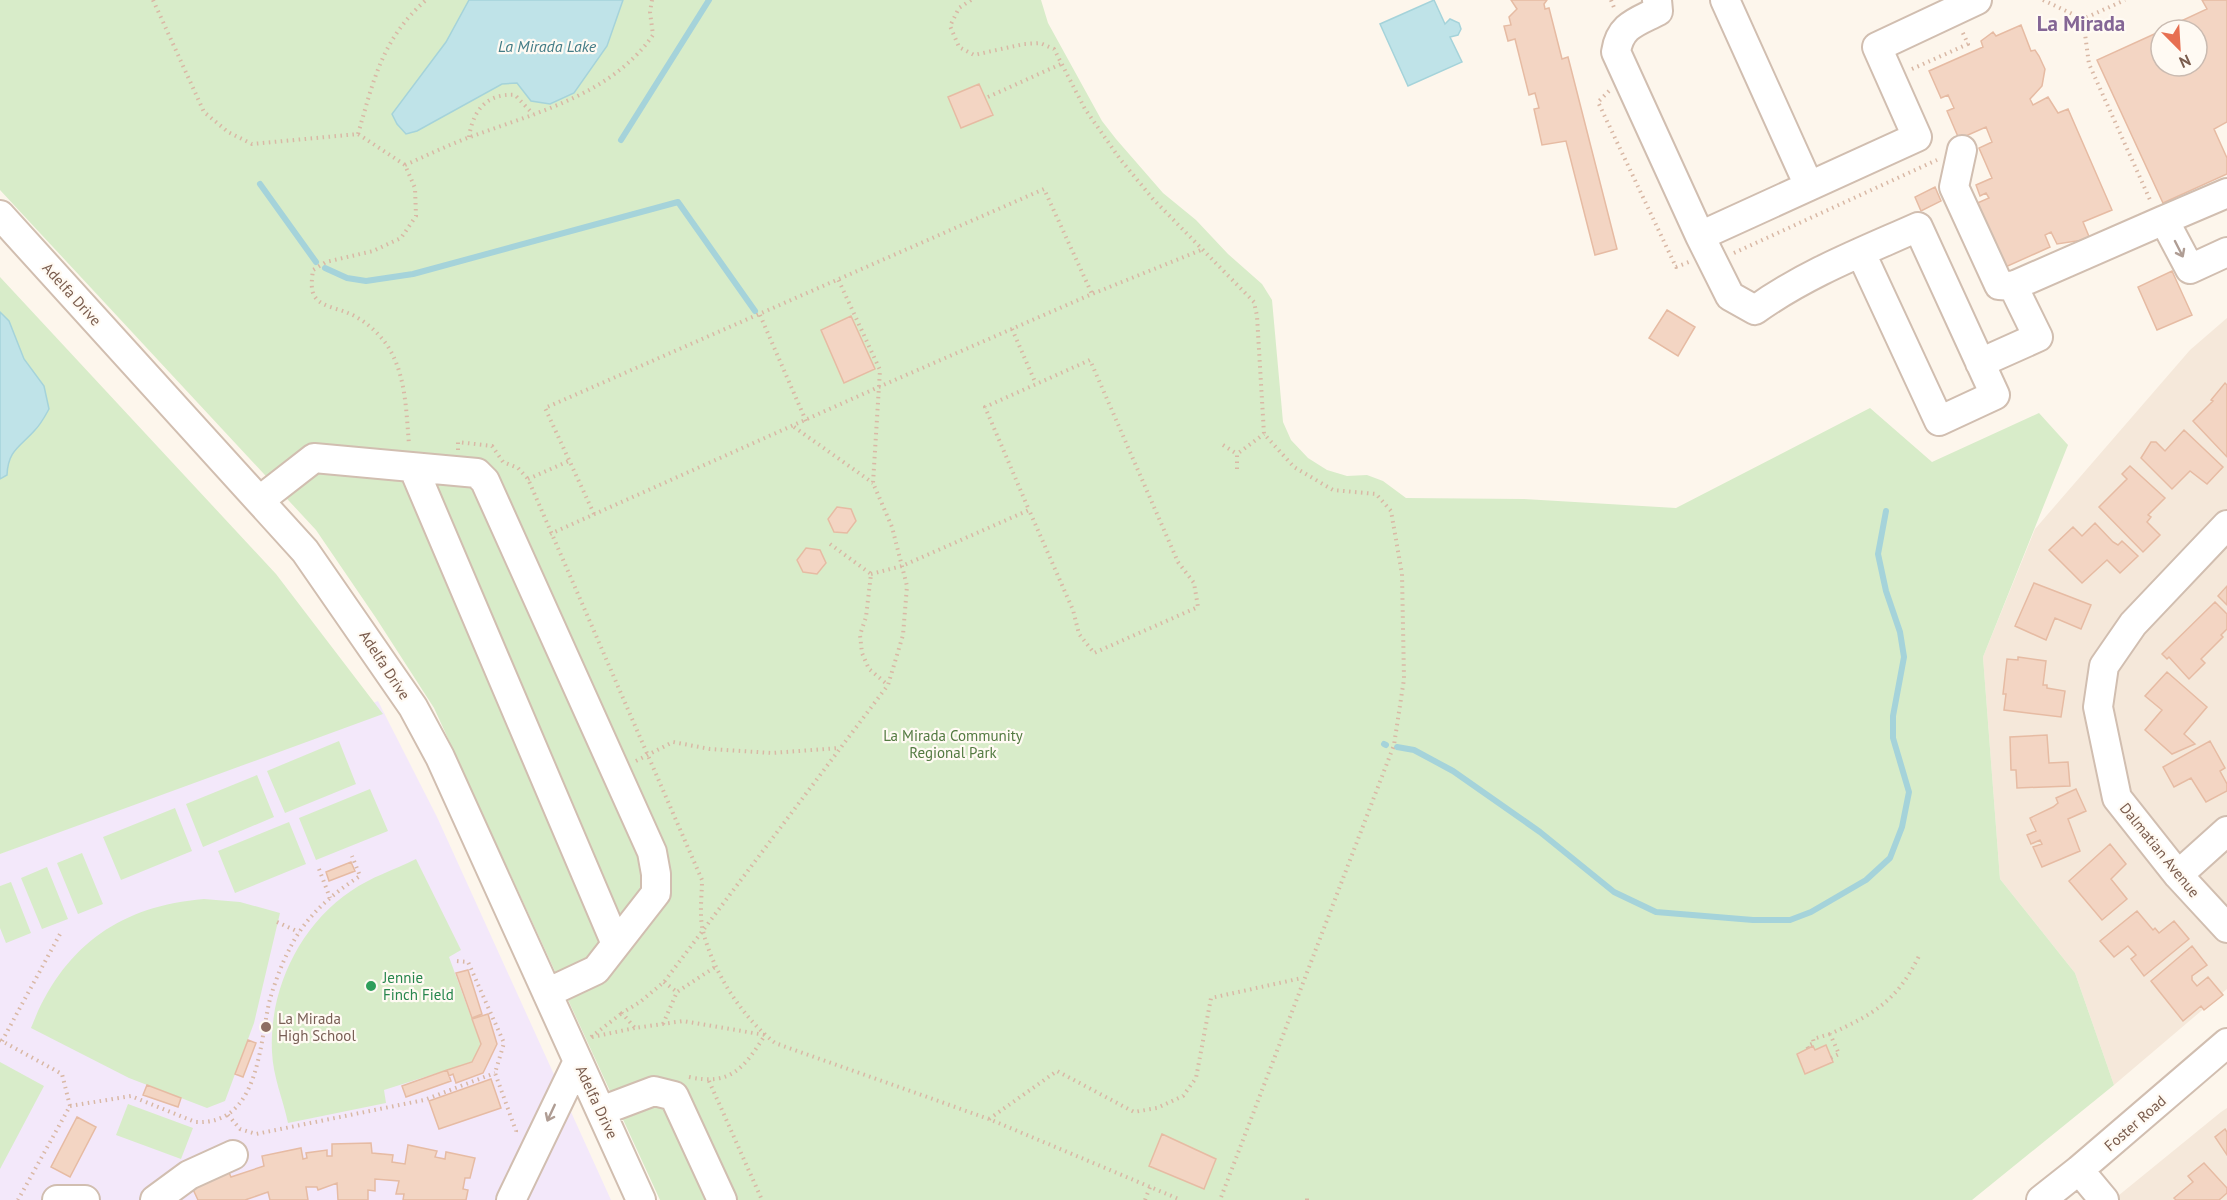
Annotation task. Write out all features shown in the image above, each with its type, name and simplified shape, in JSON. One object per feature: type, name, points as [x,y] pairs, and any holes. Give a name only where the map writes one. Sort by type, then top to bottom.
[{"type":"street","points":[[1657,0],[1658,11],[1624,29],[1617,39],[1616,51],[1700,236],[1730,296],[1755,310],[1786,287],[1918,227],[1995,395],[1939,421],[1861,253]]},
{"type":"street","points":[[1725,0],[1809,186]]},
{"type":"street","points":[[1700,236],[1917,137],[1877,47],[1977,0]]},
{"type":"street","points":[[1962,150],[1954,187],[1999,285],[2013,286],[2227,193]]},
{"type":"street","name":"Adelfa Drive","points":[[0,215],[306,551],[413,707],[440,757],[641,1200]]},
{"type":"street","points":[[2162,221],[2190,269],[2227,252]]},
{"type":"street","points":[[1980,363],[2038,337],[2013,286]]},
{"type":"street","points":[[260,501],[314,458],[412,460],[477,473],[485,481],[652,852],[656,874],[656,893],[596,970],[547,993]]},
{"type":"street","points":[[412,460],[616,944]]},
{"type":"street","name":"Dalmatian Avenue","points":[[2227,525],[2133,624],[2104,666],[2098,707],[2117,798],[2178,875],[2227,928]]},
{"type":"street","points":[[2178,875],[2227,831]]},
{"type":"street","name":"Foster Road","points":[[2041,1200],[2227,1043]]},
{"type":"street","points":[[511,1200],[578,1061]]},
{"type":"street","points":[[601,1111],[654,1090],[674,1096],[722,1200]]},
{"type":"street","points":[[155,1200],[189,1175],[233,1155]]},
{"type":"street","points":[[2079,1170],[2104,1200]]},
{"type":"street","points":[[57,1200],[85,1200]]},
{"type":"path","points":[[153,0],[204,112],[228,132],[252,144],[358,134],[405,165],[415,188],[416,216],[401,238],[373,251],[326,262],[313,270],[311,283],[313,296],[321,304],[348,313],[367,324],[387,345],[402,378],[412,460]]},
{"type":"path","points":[[358,134],[378,63],[406,18],[426,0]]},
{"type":"path","points":[[405,165],[469,137],[562,104],[601,83],[638,57],[653,35],[650,12],[652,0]]},
{"type":"path","points":[[971,0],[959,8],[950,26],[959,47],[974,55],[1040,43],[1054,49],[1085,109],[1120,159],[1201,250],[1254,302],[1257,316],[1264,434],[1294,467],[1333,490],[1376,494],[1391,510],[1402,574],[1404,679],[1394,745],[1220,1200]]},
{"type":"path","points":[[2043,0],[2083,19],[2126,0]]},
{"type":"path","points":[[2083,19],[2089,64],[2162,221]]},
{"type":"path","points":[[988,97],[1061,64]]},
{"type":"path","points":[[469,137],[471,122],[480,107],[500,94],[515,95],[533,114]]},
{"type":"path","points":[[594,514],[545,408],[1044,189],[1092,294]]},
{"type":"path","points":[[550,534],[794,427],[881,386],[1092,294],[1201,250]]},
{"type":"path","points":[[765,1035],[683,1022],[635,1028],[591,1037],[664,982],[888,685],[903,635],[907,585],[892,527],[873,483],[874,434],[881,386],[880,370],[838,279]]},
{"type":"path","points":[[760,315],[806,421]]},
{"type":"path","points":[[1012,329],[1036,384]]},
{"type":"path","points":[[1090,360],[1178,562],[1194,583],[1198,607],[1094,653],[1079,634],[1073,610],[1029,510],[985,407],[1090,360]]},
{"type":"path","points":[[794,427],[873,483]]},
{"type":"path","points":[[1237,454],[1264,434]]},
{"type":"path","points":[[1223,445],[1237,454]]},
{"type":"path","points":[[1237,454],[1237,469]]},
{"type":"path","points":[[528,479],[569,461]]},
{"type":"path","points":[[871,574],[902,566],[1029,510]]},
{"type":"path","points":[[830,544],[871,574]]},
{"type":"path","points":[[871,574],[866,617],[860,635],[862,652],[869,669],[888,685]]},
{"type":"path","points":[[840,748],[772,753],[710,749],[673,742],[649,755],[702,880],[702,929],[716,967],[743,1010],[775,1043],[988,1119],[1180,1200]]},
{"type":"path","points":[[70,1106],[131,1096],[195,1122],[205,1123],[228,1115],[245,1096],[252,1081],[264,1043],[270,999],[290,948],[299,932],[330,898],[360,876],[352,856]]},
{"type":"path","points":[[319,870],[330,898]]},
{"type":"path","points":[[278,922],[299,932]]},
{"type":"path","points":[[18,1200],[70,1106],[62,1074],[1,1041],[60,934]]},
{"type":"path","points":[[1808,1048],[1807,1046],[1814,1043],[1813,1039],[1830,1034],[1879,1010],[1910,976],[1919,956]]},
{"type":"path","points":[[457,961],[468,962],[504,1043],[495,1073],[516,1131],[514,1136],[525,1140]]},
{"type":"path","points":[[663,1024],[677,992],[716,967]]},
{"type":"path","points":[[988,1119],[1057,1071],[1134,1112],[1157,1108],[1183,1096],[1196,1078],[1211,998],[1303,978]]},
{"type":"path","points":[[664,982],[677,992]]},
{"type":"path","points":[[622,1013],[635,1028]]},
{"type":"path","points":[[1830,1034],[1839,1054],[1831,1058]]},
{"type":"path","points":[[678,1075],[709,1081],[729,1076],[747,1064],[765,1035]]},
{"type":"path","points":[[228,1115],[240,1129],[256,1134],[424,1100],[495,1073]]},
{"type":"path","points":[[709,1081],[762,1200]]},
{"type":"path","points":[[1144,1200],[1150,1187]]},
{"type":"shaded area","points":[[2227,318],[2227,989],[2114,1085],[2075,973],[2000,879],[1983,657],[2035,529],[2190,350]]},
{"type":"shaded area","name":"La Mirada High School","points":[[378,701],[437,817],[611,1200],[0,1200],[0,854]]},
{"type":"shaded area","points":[[2227,1108],[2227,1200],[2113,1200],[2221,1112]]},
{"type":"green space","name":"La Mirada Community Regional Park","points":[[0,0],[1041,0],[1048,23],[1102,121],[1163,193],[1196,220],[1228,254],[1262,284],[1272,300],[1283,422],[1291,440],[1308,458],[1327,470],[1347,476],[1367,475],[1383,481],[1406,498],[1524,499],[1676,508],[1870,408],[1932,462],[2039,413],[2068,445],[1983,657],[2000,879],[2075,973],[2114,1085],[1972,1200],[660,1200],[434,708],[376,618],[316,530],[0,190]]},
{"type":"green space","points":[[0,277],[276,574],[383,714],[0,854]]},
{"type":"green space","points":[[339,741],[356,784],[285,813],[267,771]]},
{"type":"green space","points":[[257,775],[274,817],[203,847],[186,804]]},
{"type":"green space","points":[[370,789],[388,831],[316,860],[299,818]]},
{"type":"green space","points":[[175,808],[192,851],[121,880],[103,837]]},
{"type":"green space","points":[[289,822],[306,864],[235,893],[218,851]]},
{"type":"green space","points":[[82,853],[103,904],[78,914],[57,863]]},
{"type":"green space","name":"Jennie Finch Field","points":[[416,859],[461,950],[449,957],[481,1044],[472,1062],[384,1090],[386,1103],[288,1123],[274,1070],[272,1029],[282,983],[291,961],[316,922],[333,905],[366,882]]},
{"type":"green space","points":[[47,867],[68,919],[42,929],[21,878]]},
{"type":"green space","points":[[11,882],[31,933],[6,943],[0,928],[0,886]]},
{"type":"green space","points":[[204,899],[240,902],[280,913],[254,1023],[225,1101],[207,1108],[129,1078],[31,1028],[59,975],[97,936],[145,911],[173,903]]},
{"type":"green space","points":[[0,1062],[44,1086],[0,1169]]},
{"type":"green space","points":[[128,1104],[193,1128],[181,1159],[116,1135]]},
{"type":"water","name":"La Mirada Lake","points":[[469,0],[623,0],[607,46],[574,93],[550,104],[531,101],[517,83],[502,84],[417,131],[406,134],[392,114],[446,42]]},
{"type":"water","points":[[1434,0],[1445,24],[1450,19],[1459,23],[1461,29],[1458,35],[1450,37],[1462,62],[1408,86],[1380,24]]},
{"type":"water","points":[[0,312],[9,321],[24,359],[44,386],[49,409],[37,428],[12,454],[7,475],[0,479]]},
{"type":"building","points":[[1511,0],[1547,0],[1544,4],[1545,9],[1549,8],[1562,59],[1568,57],[1617,249],[1595,255],[1566,141],[1542,145],[1534,109],[1539,108],[1535,93],[1529,95],[1515,39],[1508,41],[1504,26],[1511,25],[1509,17],[1517,9]]},
{"type":"building","points":[[2202,0],[2227,0],[2227,122],[2214,129],[2227,158],[2227,174],[2163,203],[2097,60],[2149,36],[2149,78],[2209,78],[2209,18],[2188,18],[2207,9]]},
{"type":"building","points":[[2021,25],[2031,51],[2035,50],[2045,69],[2042,86],[2030,99],[2033,105],[2048,97],[2058,113],[2068,109],[2112,210],[2083,222],[2090,239],[2057,244],[2051,232],[2045,235],[2050,247],[2001,269],[1973,205],[1989,198],[1986,193],[1980,196],[1976,185],[1992,178],[1979,148],[1992,142],[1986,127],[1959,139],[1947,111],[1954,108],[1948,95],[1941,98],[1929,71],[1983,47],[1981,41],[1993,32],[1996,36]]},
{"type":"building","points":[[979,84],[993,115],[961,128],[948,97]]},
{"type":"building","points":[[1935,187],[1941,201],[1921,211],[1915,197]]},
{"type":"building","points":[[2172,271],[2192,315],[2157,330],[2138,287]]},
{"type":"building","points":[[1667,310],[1695,327],[1678,356],[1649,338]]},
{"type":"building","points":[[851,316],[875,369],[844,383],[821,330]]},
{"type":"building","points":[[2225,383],[2227,385],[2227,457],[2193,421],[2213,401],[2211,400]]},
{"type":"building","points":[[2184,430],[2223,467],[2207,484],[2190,471],[2172,489],[2141,458],[2151,442],[2156,442],[2165,451]]},
{"type":"building","points":[[2130,466],[2165,498],[2148,515],[2151,517],[2147,522],[2160,535],[2143,552],[2099,507],[2127,479],[2122,474]]},
{"type":"building","points":[[837,507],[851,509],[856,521],[847,533],[834,532],[828,519]]},
{"type":"building","points":[[2095,523],[2113,542],[2118,545],[2122,541],[2138,556],[2120,573],[2107,560],[2082,583],[2049,550],[2073,527],[2082,536]]},
{"type":"building","points":[[806,548],[820,550],[826,563],[817,574],[803,572],[797,560]]},
{"type":"building","points":[[2034,583],[2091,605],[2081,629],[2055,618],[2046,640],[2015,626]]},
{"type":"building","points":[[2227,586],[2227,605],[2218,596]]},
{"type":"building","points":[[2215,602],[2227,614],[2227,629],[2221,635],[2223,637],[2201,659],[2205,663],[2189,679],[2169,657],[2167,659],[2162,654]]},
{"type":"building","points":[[2018,657],[2046,661],[2043,685],[2047,685],[2047,688],[2065,691],[2061,717],[2004,710],[2006,694],[2003,694],[2007,659],[2018,660]]},
{"type":"building","points":[[2167,672],[2207,707],[2184,734],[2195,744],[2172,754],[2145,730],[2162,710],[2145,696]]},
{"type":"building","points":[[2047,735],[2049,763],[2068,762],[2070,786],[2017,788],[2016,770],[2011,770],[2010,737]]},
{"type":"building","points":[[2210,741],[2225,768],[2220,771],[2227,784],[2227,791],[2206,802],[2191,778],[2174,787],[2163,767]]},
{"type":"building","points":[[2076,789],[2086,811],[2068,819],[2080,851],[2042,867],[2033,847],[2042,844],[2040,840],[2031,844],[2027,835],[2036,831],[2030,818],[2053,807],[2058,803],[2056,798]]},
{"type":"building","points":[[2110,844],[2126,864],[2111,879],[2127,899],[2102,920],[2069,881]]},
{"type":"building","points":[[351,862],[355,871],[329,881],[326,872]]},
{"type":"building","points":[[2137,911],[2153,930],[2155,928],[2159,933],[2174,921],[2189,939],[2144,976],[2131,959],[2136,955],[2128,946],[2114,957],[2100,941]]},
{"type":"building","points":[[2192,946],[2207,965],[2192,976],[2192,980],[2197,986],[2208,977],[2223,995],[2204,1010],[2201,1006],[2183,1021],[2151,981]]},
{"type":"building","points":[[468,970],[482,1014],[472,1018],[456,973]]},
{"type":"building","points":[[488,1014],[497,1044],[483,1073],[456,1083],[453,1074],[449,1076],[447,1070],[472,1062],[481,1044],[472,1019]]},
{"type":"building","points":[[248,1040],[256,1043],[243,1077],[235,1074]]},
{"type":"building","points":[[1826,1045],[1833,1062],[1805,1074],[1797,1054],[1813,1046],[1815,1050]]},
{"type":"building","points":[[447,1070],[451,1081],[406,1097],[402,1086]]},
{"type":"building","points":[[491,1079],[501,1108],[439,1129],[429,1101]]},
{"type":"building","points":[[147,1085],[181,1098],[178,1107],[143,1095]]},
{"type":"building","points":[[77,1117],[96,1127],[70,1177],[51,1167]]},
{"type":"building","points":[[2225,1129],[2227,1132],[2227,1155],[2215,1137]]},
{"type":"building","points":[[1162,1134],[1216,1159],[1204,1189],[1149,1166]]},
{"type":"building","points":[[371,1143],[372,1153],[393,1155],[392,1162],[405,1164],[408,1145],[437,1151],[435,1157],[445,1159],[446,1152],[475,1158],[470,1178],[465,1178],[463,1189],[468,1190],[466,1200],[403,1200],[404,1194],[396,1194],[399,1181],[375,1179],[375,1191],[368,1190],[368,1200],[338,1200],[337,1183],[318,1190],[317,1187],[306,1187],[308,1200],[270,1200],[268,1192],[245,1200],[198,1200],[191,1185],[227,1168],[231,1177],[264,1166],[262,1156],[301,1148],[303,1159],[307,1158],[306,1153],[327,1150],[327,1156],[332,1156],[332,1144]]},
{"type":"building","points":[[2204,1163],[2227,1188],[2227,1193],[2219,1200],[2176,1200],[2174,1198],[2193,1182],[2188,1176]]},
{"type":"waterway","points":[[621,140],[709,0]]},
{"type":"waterway","points":[[260,184],[316,262]]},
{"type":"waterway","points":[[325,268],[347,278],[366,281],[413,274],[678,202],[755,311]]},
{"type":"waterway","points":[[1397,747],[1414,750],[1453,771],[1540,832],[1614,892],[1656,912],[1753,920],[1790,920],[1811,912],[1866,880],[1890,858],[1902,827],[1909,792],[1893,738],[1893,716],[1904,657],[1900,632],[1886,591],[1878,554],[1886,511]]},
{"type":"place","name":"Jennie Finch Field","points":[[371,986]]},
{"type":"place","name":"La Mirada High School","points":[[266,1027]]},
{"type":"district","name":"La Mirada","points":[[2081,23]]}]
